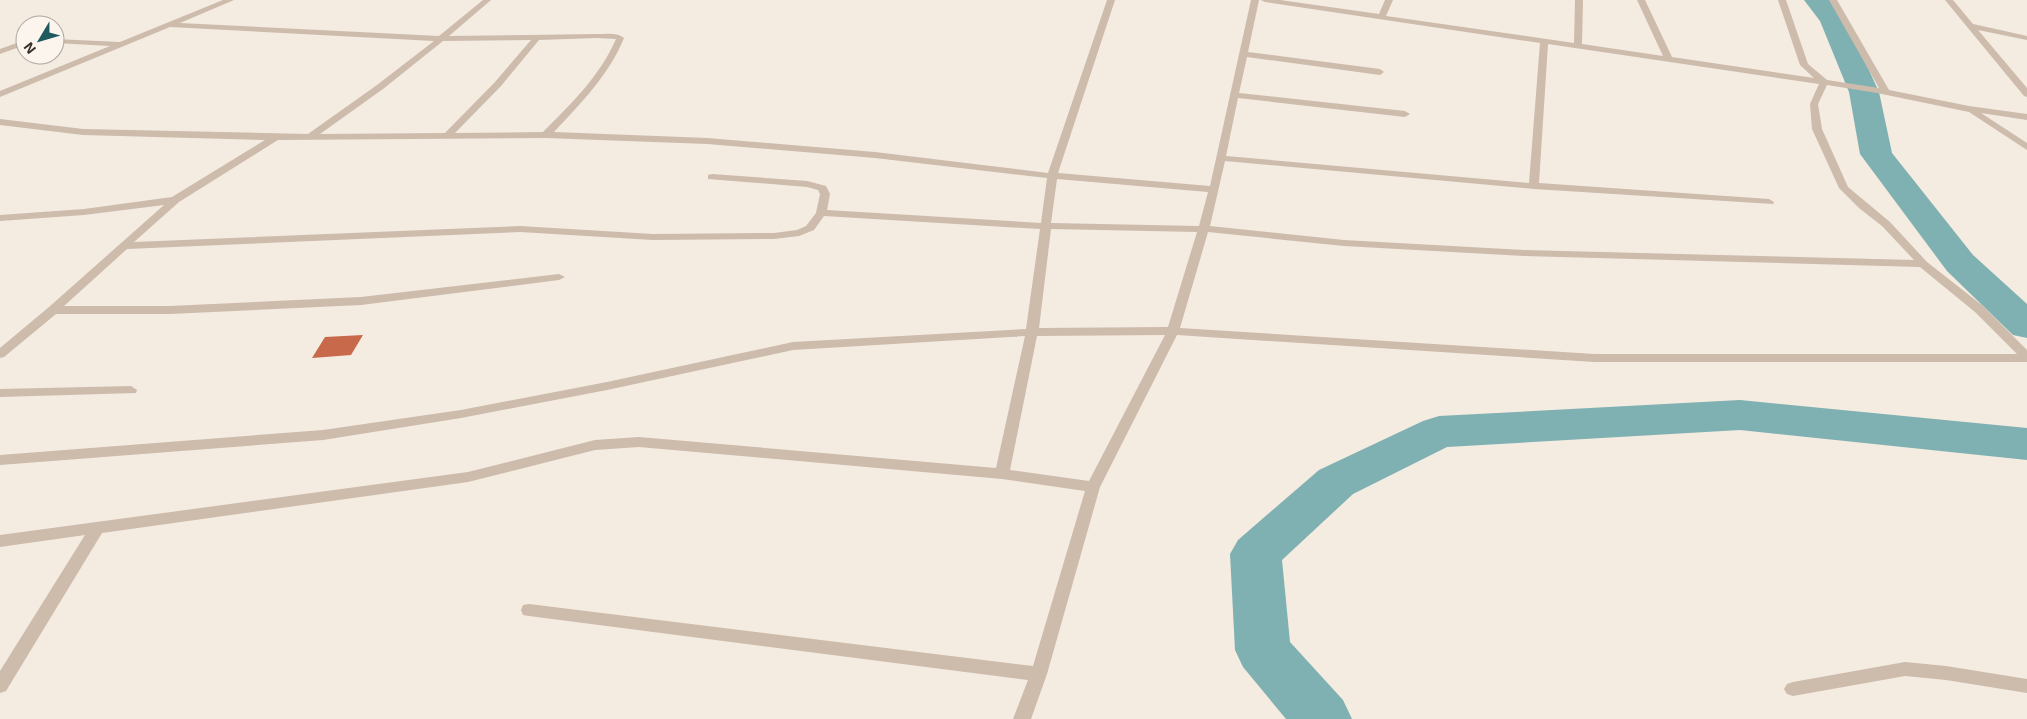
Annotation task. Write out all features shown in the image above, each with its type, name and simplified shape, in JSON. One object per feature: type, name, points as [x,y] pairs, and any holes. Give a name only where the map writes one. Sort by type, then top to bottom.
[{"type":"street","points":[[3,91],[230,0]]},
{"type":"street","points":[[312,135],[368,98],[487,0]]},
{"type":"street","points":[[1002,474],[1032,332],[1052,176],[1111,0]]},
{"type":"street","points":[[1022,719],[1039,674],[1094,487],[1173,331],[1214,189],[1255,0]]},
{"type":"street","points":[[1264,0],[1844,85],[1969,109],[2027,117]]},
{"type":"street","points":[[1382,17],[1389,0]]},
{"type":"street","points":[[1578,0],[1580,6],[1578,46]]},
{"type":"street","points":[[1641,0],[1669,60]]},
{"type":"street","points":[[1782,0],[1804,65],[1824,82]]},
{"type":"street","points":[[1833,0],[1882,91]]},
{"type":"street","points":[[1949,0],[2027,94]]},
{"type":"street","points":[[168,25],[442,39],[597,36],[620,38],[610,58],[584,94],[546,135]]},
{"type":"street","points":[[1972,26],[2027,38]]},
{"type":"street","points":[[448,135],[498,84],[537,37]]},
{"type":"street","points":[[65,41],[122,44]]},
{"type":"street","points":[[1534,186],[1544,41]]},
{"type":"street","points":[[0,52],[15,46]]},
{"type":"street","points":[[1243,54],[1380,72]]},
{"type":"street","points":[[1824,82],[1814,104],[1816,129],[1844,188],[1886,224],[1923,264],[1979,309],[2027,358]]},
{"type":"street","points":[[1234,95],[1404,114]]},
{"type":"street","points":[[1969,109],[2027,147]]},
{"type":"street","points":[[0,122],[83,132],[164,135],[276,137],[312,135],[546,135],[707,141],[875,155],[1052,176],[1214,189]]},
{"type":"street","points":[[0,354],[53,310],[175,200],[276,137]]},
{"type":"street","points":[[1221,158],[1534,186],[1769,202]]},
{"type":"street","points":[[124,246],[520,229],[653,237],[774,236],[799,233],[810,228],[822,213],[825,194],[822,188],[807,184],[712,177]]},
{"type":"street","points":[[0,218],[84,212],[175,200]]},
{"type":"street","points":[[822,213],[1045,226],[1204,229],[1344,243],[1524,253],[1923,264]]},
{"type":"street","points":[[53,310],[170,310],[361,301],[559,277]]},
{"type":"street","points":[[0,460],[323,435],[461,414],[607,386],[793,346],[1032,332],[1173,331],[1594,358],[2027,358]]},
{"type":"street","points":[[0,393],[131,390]]},
{"type":"street","points":[[0,541],[468,477],[595,445],[639,442],[1002,474],[1094,487]]},
{"type":"street","points":[[0,686],[98,527]]},
{"type":"street","points":[[529,610],[1039,674]]},
{"type":"street","points":[[1793,689],[1904,669],[1946,673],[2027,686]]},
{"type":"building","points":[[363,335],[351,355],[312,358],[325,337]]},
{"type":"waterway","points":[[1817,0],[1833,20],[1864,92],[1876,154],[1960,263],[2027,326]]},
{"type":"waterway","points":[[1322,719],[1263,650],[1256,554],[1336,482],[1439,432],[1740,415],[2027,444]]}]
